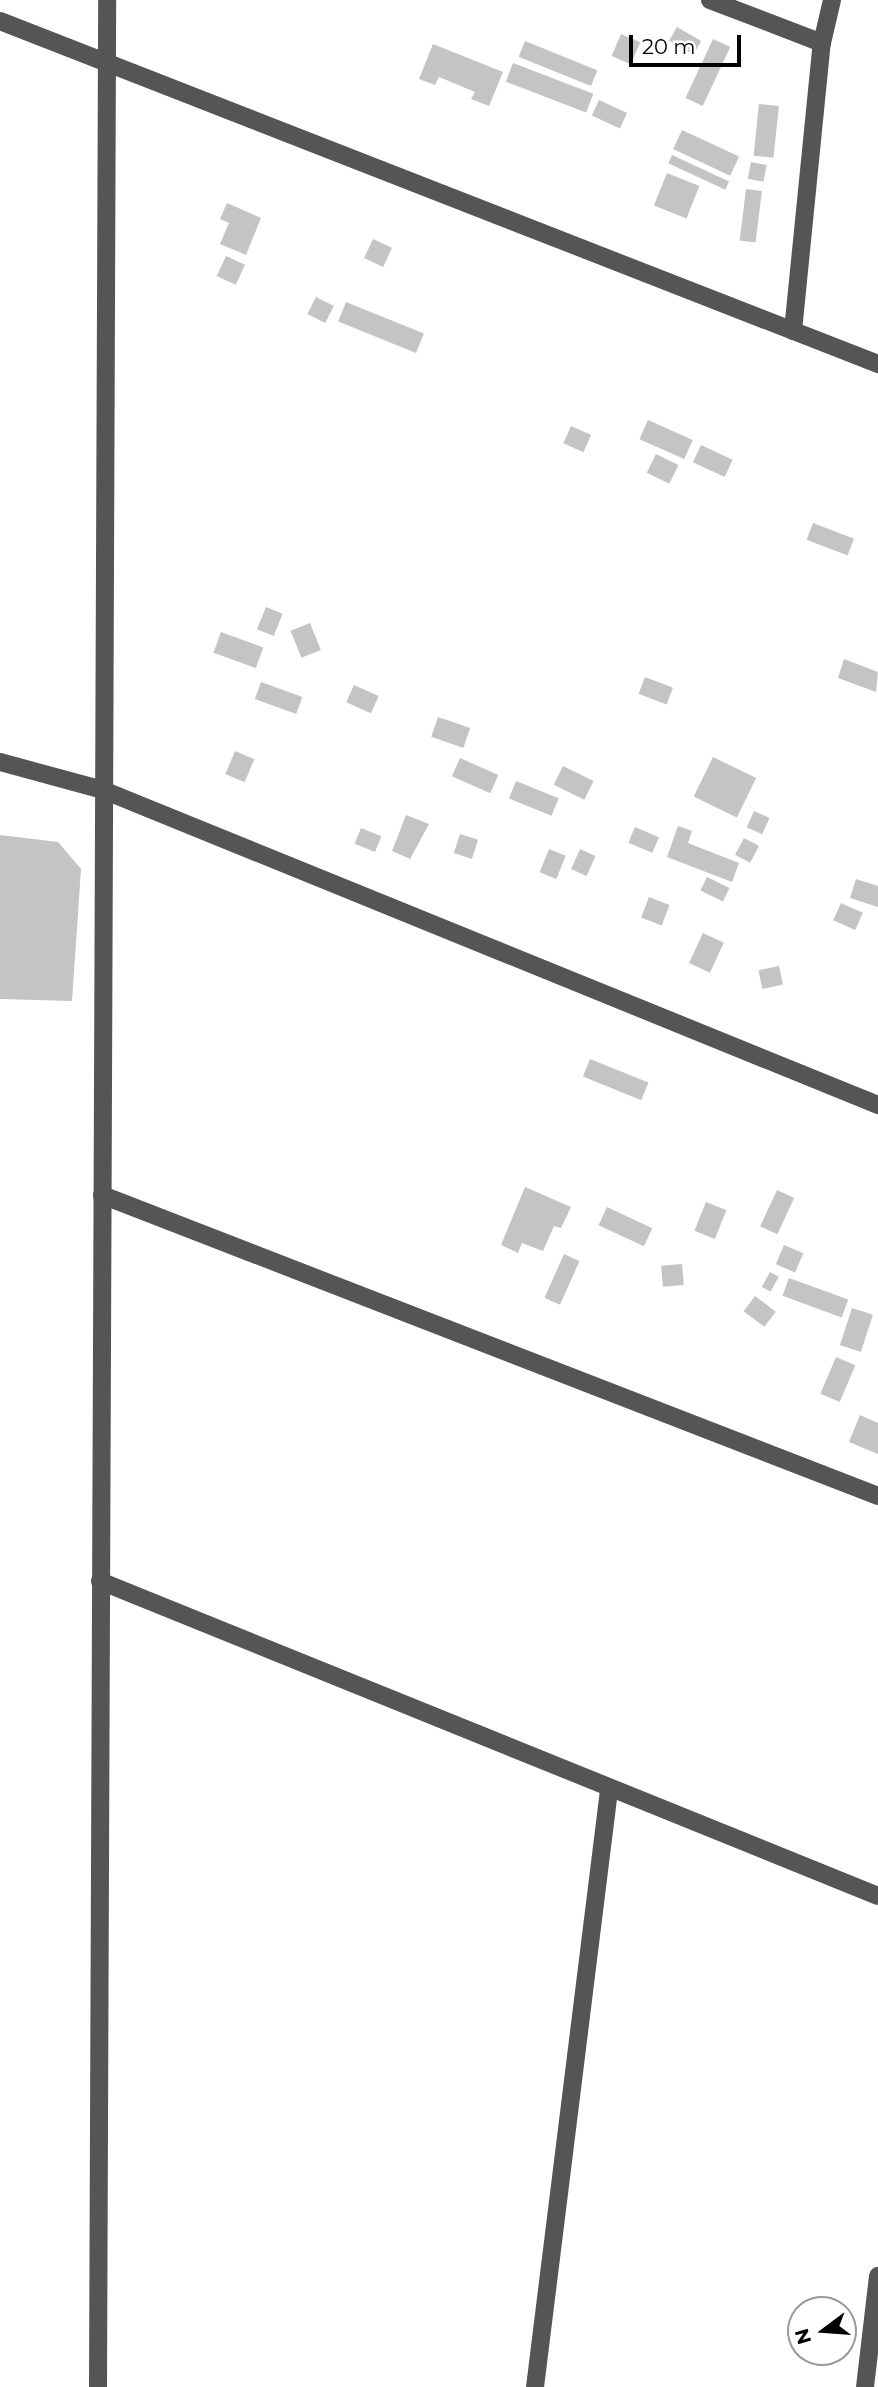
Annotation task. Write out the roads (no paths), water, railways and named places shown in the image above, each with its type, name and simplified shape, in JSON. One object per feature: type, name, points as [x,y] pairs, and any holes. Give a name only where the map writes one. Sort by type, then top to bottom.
[{"type":"street","points":[[98,2387],[107,0]]},
{"type":"street","points":[[710,0],[822,43]]},
{"type":"street","points":[[793,331],[822,43],[832,0]]},
{"type":"street","points":[[0,21],[878,364]]},
{"type":"street","points":[[0,762],[103,790],[878,1105]]},
{"type":"street","points":[[102,1195],[878,1496]]},
{"type":"street","points":[[100,1581],[608,1790],[878,1896]]},
{"type":"street","points":[[535,2387],[608,1790]]},
{"type":"street","points":[[864,2387],[878,2276]]}]
